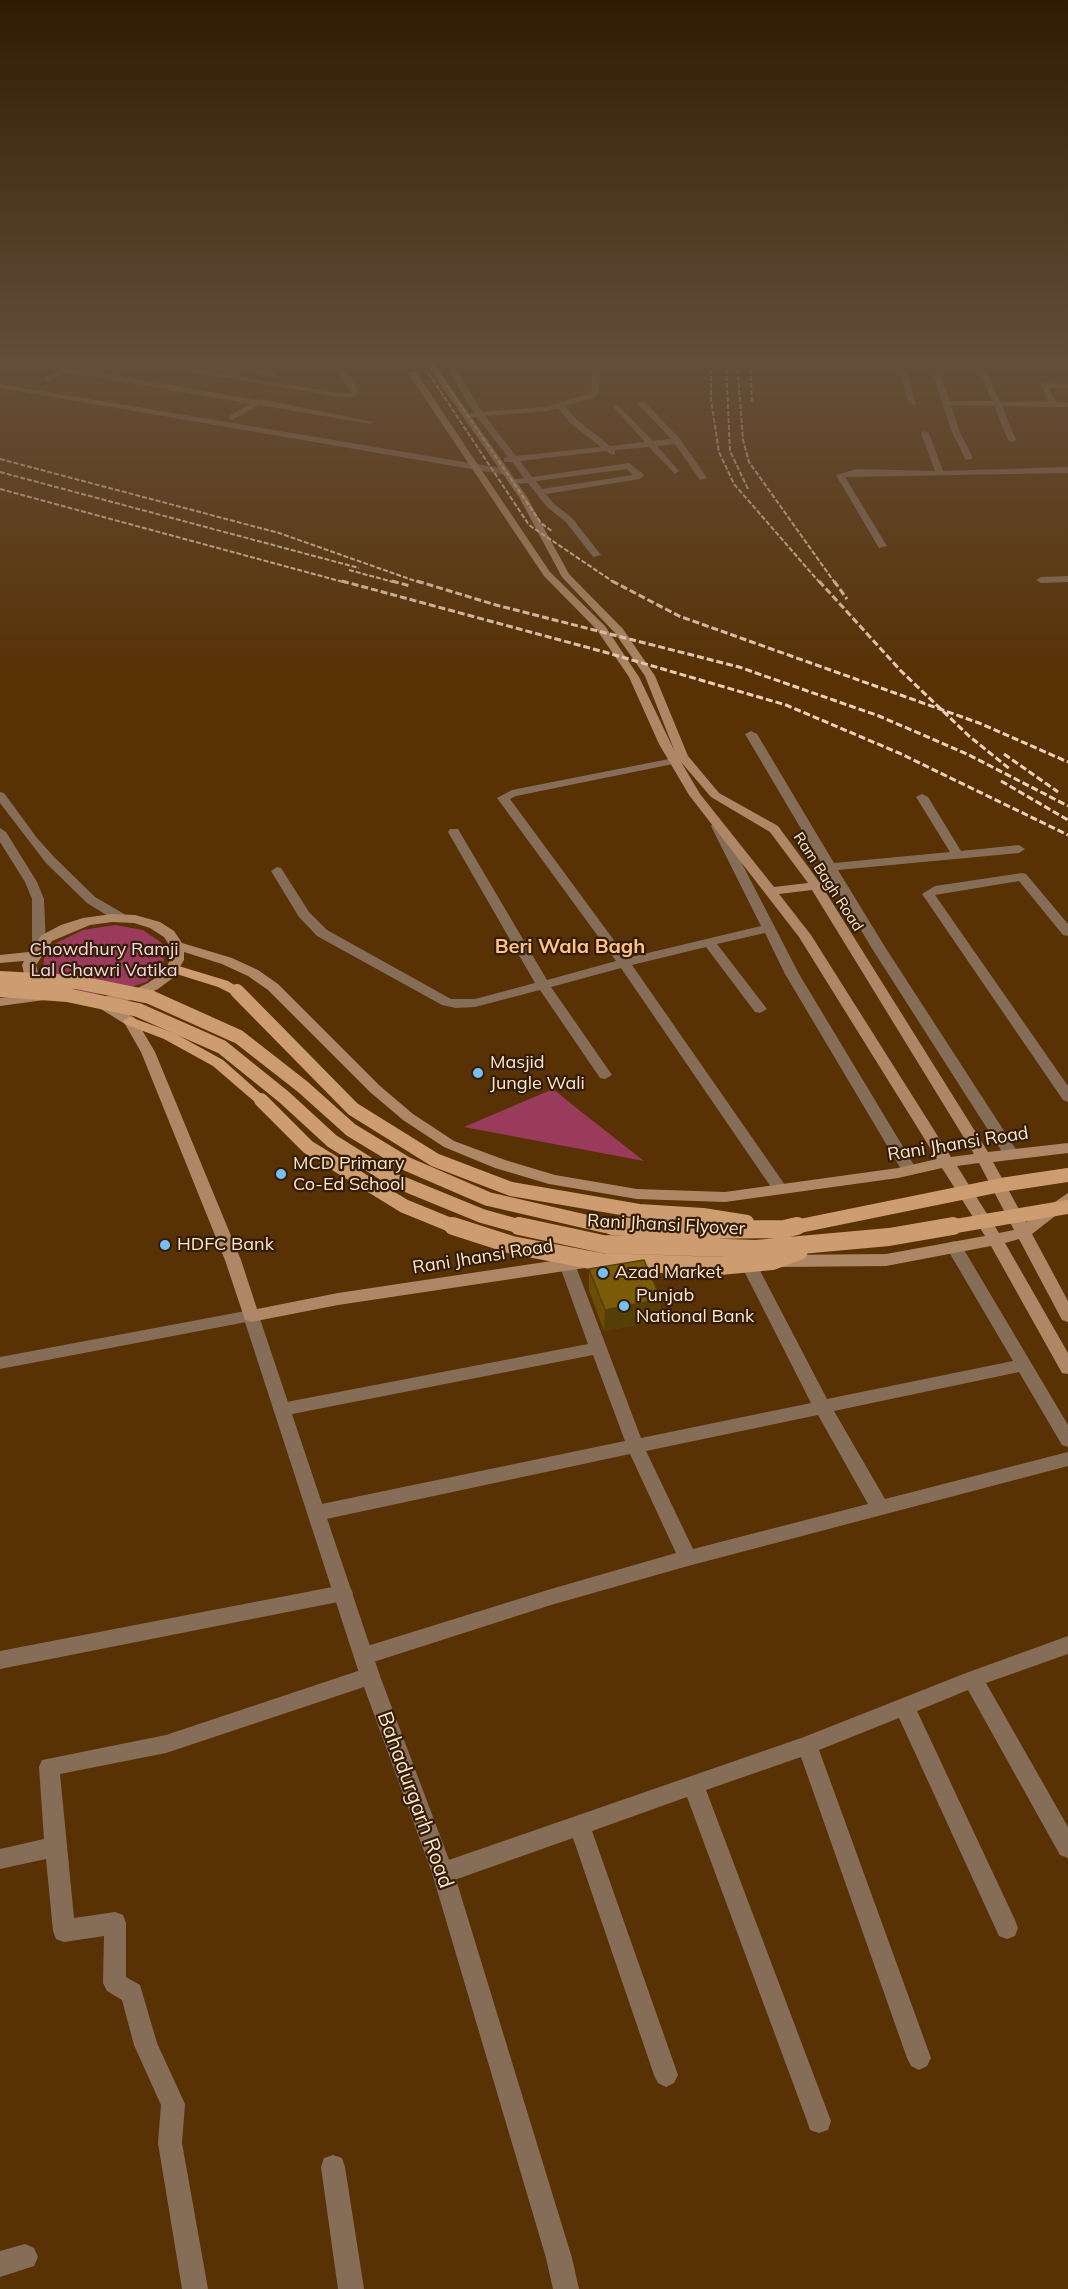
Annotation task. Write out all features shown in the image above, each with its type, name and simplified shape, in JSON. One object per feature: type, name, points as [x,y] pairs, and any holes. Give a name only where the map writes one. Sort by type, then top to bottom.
[{"type":"main road","points":[[475,469],[547,574],[601,628],[634,677],[674,761],[695,795],[805,935],[995,1240],[1068,1368]]},
{"type":"main road","name":"Ram Bagh Road","points":[[504,470],[565,575],[619,631],[650,676],[683,757],[715,795],[774,829],[816,886],[983,1157],[1068,1316]]},
{"type":"main road","points":[[695,795],[715,795]]},
{"type":"main road","points":[[772,891],[816,886]]},
{"type":"main road","points":[[0,959],[36,951],[66,928],[88,921],[121,918],[155,925],[169,934],[177,946],[177,960],[153,986],[132,996],[95,1002],[56,996],[42,990],[32,978],[29,965],[36,951]]},
{"type":"main road","name":"Rani Jhansi Road","points":[[177,946],[227,961],[253,973],[273,987],[375,1089],[408,1117],[449,1144],[500,1164],[554,1180],[637,1194],[725,1197],[909,1170],[947,1162],[1068,1148]]},
{"type":"main road","points":[[172,968],[223,984],[237,992],[353,1109],[435,1160],[511,1189],[629,1209],[703,1215],[784,1229]]},
{"type":"main road","name":"Rani Jhansi Flyover","points":[[0,978],[76,981],[150,997],[239,1037],[303,1087],[351,1130],[407,1164],[489,1199],[605,1226],[693,1230],[784,1229],[1001,1185],[1068,1174]]},
{"type":"main road","name":"Rani Jhansi Flyover","points":[[0,990],[67,995],[138,1010],[222,1047],[284,1097],[332,1141],[394,1180],[482,1216],[540,1232],[603,1244],[756,1249],[889,1237],[1067,1204]]},
{"type":"main road","points":[[0,1002],[56,996]]},
{"type":"main road","points":[[95,1002],[130,1021],[169,1036],[218,1063],[261,1100],[308,1147],[404,1206],[449,1225],[512,1245],[601,1262],[687,1266],[772,1261],[818,1244]]},
{"type":"main road","points":[[130,1021],[148,1052],[162,1085],[233,1260],[251,1316]]},
{"type":"main road","points":[[586,1262],[637,1194]]},
{"type":"main road","name":"Rani Jhansi Road","points":[[251,1316],[338,1299],[586,1262],[886,1260],[1022,1233],[1067,1204]]},
{"type":"street","points":[[499,469],[532,480],[609,469]]},
{"type":"street","points":[[522,469],[555,510],[569,520],[596,555]]},
{"type":"street","points":[[541,492],[640,478],[632,469]]},
{"type":"street","points":[[697,469],[703,478]]},
{"type":"street","points":[[938,469],[940,474]]},
{"type":"street","points":[[882,546],[840,475],[857,472],[940,474],[1068,470]]},
{"type":"street","points":[[1041,580],[1068,579]]},
{"type":"street","points":[[751,734],[830,867],[1011,1154]]},
{"type":"street","points":[[674,761],[512,793],[503,798],[624,963],[780,1189]]},
{"type":"street","points":[[0,795],[33,841],[50,860],[91,900],[121,918]]},
{"type":"street","points":[[922,797],[958,855]]},
{"type":"street","points":[[713,818],[768,928],[909,1170]]},
{"type":"street","points":[[0,832],[31,882],[38,899],[36,951]]},
{"type":"street","points":[[454,832],[544,986],[605,1076]]},
{"type":"street","points":[[830,867],[1019,849]]},
{"type":"street","points":[[277,871],[304,914],[322,933],[447,1002],[475,1003],[624,963],[768,928]]},
{"type":"street","points":[[1068,932],[1022,877],[934,890],[928,894],[1068,1097]]},
{"type":"street","points":[[709,942],[760,1010]]},
{"type":"street","points":[[954,1247],[1068,1440]]},
{"type":"street","points":[[747,1261],[822,1406],[880,1508]]},
{"type":"street","points":[[567,1264],[636,1448],[688,1558]]},
{"type":"street","points":[[0,1363],[251,1316]]},
{"type":"street","name":"Bahadurgarh Road","points":[[251,1316],[367,1666],[444,1873],[559,2258],[566,2289]]},
{"type":"street","points":[[282,1409],[598,1348]]},
{"type":"street","points":[[317,1513],[636,1448],[822,1406],[1023,1365]]},
{"type":"street","points":[[195,2289],[170,2144],[173,2104],[146,2045],[132,1993],[115,1983],[115,1923],[64,1931],[49,1767],[166,1744],[551,1597],[688,1558],[1068,1459]]},
{"type":"street","points":[[0,1660],[344,1593]]},
{"type":"street","points":[[444,1873],[807,1745],[905,1708],[973,1679],[1068,1645]]},
{"type":"street","points":[[973,1679],[1068,1848]]},
{"type":"street","points":[[905,1708],[1007,1928]]},
{"type":"street","points":[[807,1745],[919,2058]]},
{"type":"street","points":[[693,1784],[819,2121]]},
{"type":"street","points":[[579,1825],[666,2075]]},
{"type":"street","points":[[0,1859],[56,1847]]},
{"type":"street","points":[[333,2167],[351,2289]]},
{"type":"street","points":[[0,2264],[25,2257]]},
{"type":"green space","name":"Chowdhury Ramji Lal Chawri Vatika","points":[[115,925],[143,930],[162,943],[164,961],[159,970],[146,982],[110,994],[77,994],[45,976],[44,958],[56,943],[83,930]]},
{"type":"green space","points":[[553,1089],[579,1110],[644,1161],[464,1127]]},
{"type":"building","points":[[644,1260],[661,1299],[605,1310],[589,1269]]},
{"type":"railway","points":[[37,469],[279,533],[421,583]]},
{"type":"railway","points":[[492,469],[529,525],[612,581]]},
{"type":"railway","points":[[504,469],[541,523],[553,532]]},
{"type":"railway","points":[[727,469],[734,484],[820,583]]},
{"type":"railway","points":[[738,469],[748,489]]},
{"type":"railway","points":[[754,469],[835,583]]},
{"type":"railway","points":[[0,472],[359,568]]},
{"type":"railway","points":[[0,489],[347,583]]},
{"type":"railway","points":[[349,570],[397,583]]},
{"type":"railway","points":[[342,581],[608,653],[786,705],[899,753],[1068,835]]},
{"type":"railway","points":[[392,581],[410,586]]},
{"type":"railway","points":[[417,581],[496,605],[739,667],[879,716],[967,754],[1068,806]]},
{"type":"railway","points":[[612,581],[679,616],[941,710]]},
{"type":"railway","points":[[819,581],[901,671],[941,710]]},
{"type":"railway","points":[[834,581],[847,599]]},
{"type":"railway","points":[[941,710],[979,723],[1068,762]]},
{"type":"railway","points":[[941,710],[969,736],[1011,770]]},
{"type":"railway","points":[[1004,754],[1058,792]]},
{"type":"railway","points":[[1001,781],[1068,820]]},
{"type":"place","name":"Masjid Jungle Wali","points":[[478,1073]]},
{"type":"place","name":"MCD Primary Co-Ed School","points":[[281,1174]]},
{"type":"place","name":"HDFC Bank","points":[[165,1245]]},
{"type":"place","name":"Azad Market","points":[[603,1273]]},
{"type":"place","name":"Punjab National Bank","points":[[624,1306]]},
{"type":"district","name":"Beri Wala Bagh","points":[[570,947]]}]
